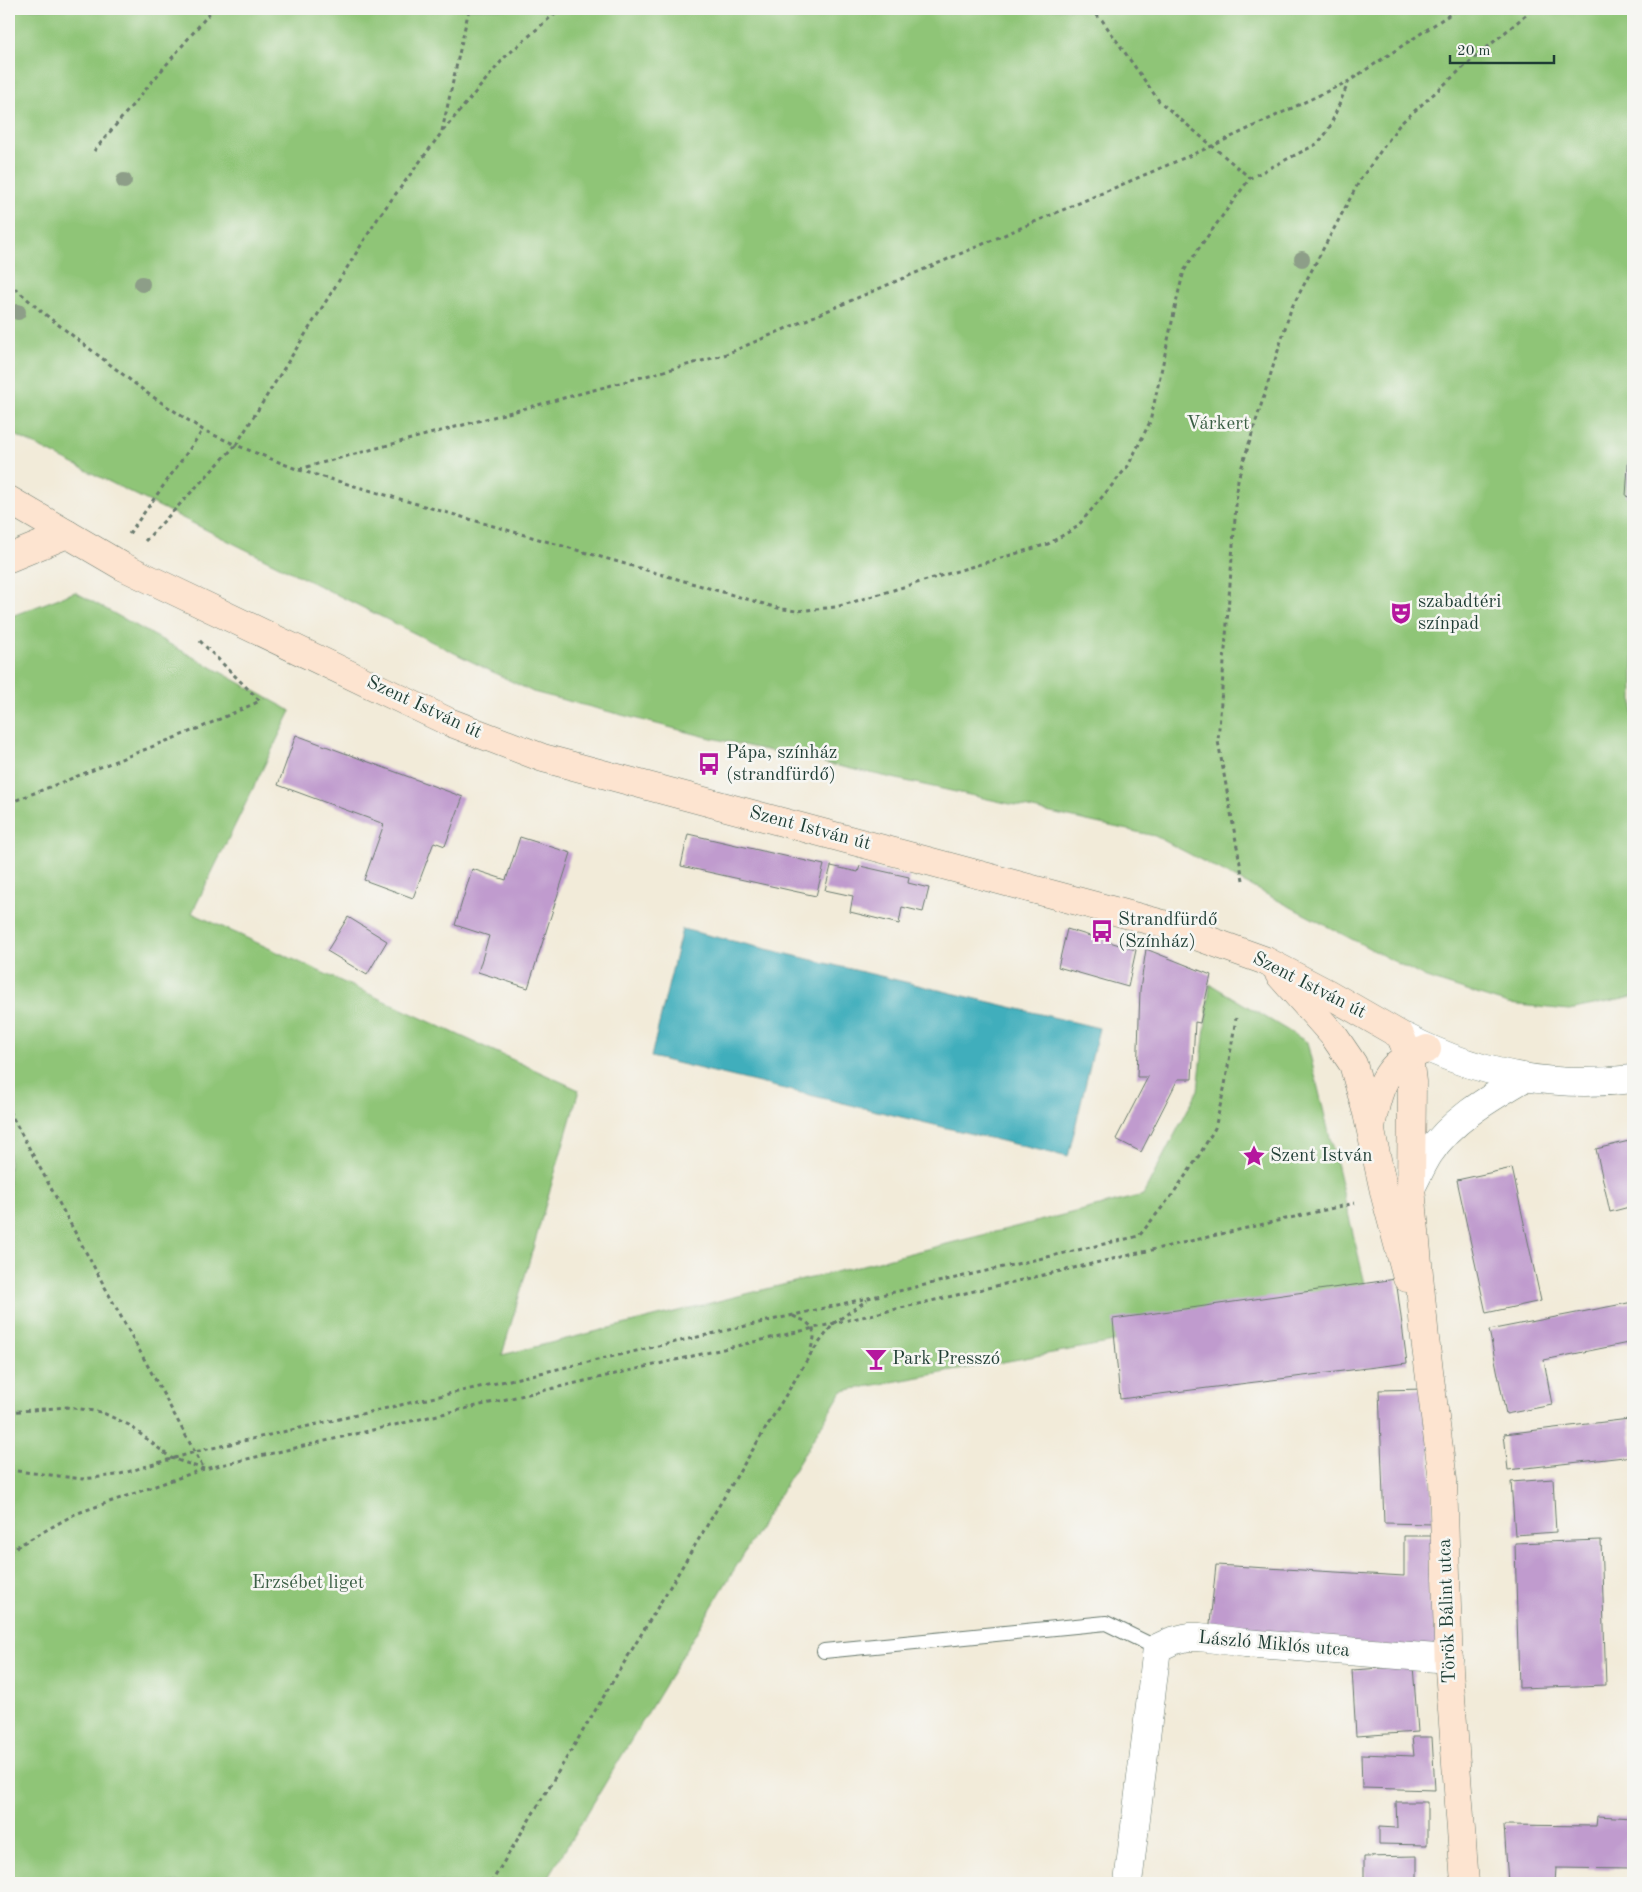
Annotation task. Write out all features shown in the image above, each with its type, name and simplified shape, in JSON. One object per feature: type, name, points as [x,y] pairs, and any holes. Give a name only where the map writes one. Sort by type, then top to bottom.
[{"type":"street","name":"Szent István út","points":[[9,500],[117,562],[449,722],[543,758],[1162,924],[1266,961],[1327,993],[1412,1047],[1470,1065],[1524,1078],[1571,1082],[1604,1082],[1633,1079]]},
{"type":"street","points":[[9,558],[67,534]]},
{"type":"street","name":"Török Bálint utca","points":[[1266,961],[1334,1036],[1353,1064],[1370,1129],[1384,1196],[1425,1339]]},
{"type":"street","points":[[1370,1129],[1378,1096],[1390,1072],[1412,1047]]},
{"type":"street","name":"Török Bálint utca","points":[[1412,1047],[1411,1188],[1425,1339],[1443,1480],[1449,1660],[1465,1883]]},
{"type":"street","points":[[1411,1188],[1430,1153],[1457,1122],[1489,1098],[1524,1078]]},
{"type":"street","name":"László Miklós utca","points":[[1157,1648],[1172,1641],[1188,1637],[1449,1660]]},
{"type":"street","points":[[1128,1883],[1157,1648]]},
{"type":"lane","points":[[824,1651],[1106,1623],[1157,1648]]},
{"type":"path","points":[[94,151],[213,9]]},
{"type":"path","points":[[442,132],[469,9]]},
{"type":"path","points":[[117,562],[236,445],[380,215],[442,132],[505,57],[560,9]]},
{"type":"path","points":[[1090,9],[1102,20],[1159,101],[1250,178]]},
{"type":"path","points":[[299,470],[724,355],[1212,146],[1349,81],[1458,9]]},
{"type":"path","points":[[1242,880],[1218,741],[1238,479],[1291,309],[1360,180],[1400,124],[1466,65],[1534,9]]},
{"type":"path","points":[[9,283],[42,312],[147,393],[202,430],[299,470],[778,608],[796,611],[836,607],[1048,544],[1077,527],[1128,466],[1150,422],[1178,290],[1184,271],[1250,178],[1317,144],[1328,131],[1349,81]]},
{"type":"path","points":[[117,562],[202,430]]},
{"type":"path","points":[[9,804],[202,727],[260,701],[191,633]]},
{"type":"path","points":[[9,908],[11,914],[9,915]]},
{"type":"path","points":[[9,1470],[84,1479],[117,1475],[195,1452],[1138,1236],[1172,1195],[1197,1159],[1215,1128],[1225,1085],[1236,1018]]},
{"type":"path","points":[[9,1111],[204,1469]]},
{"type":"path","points":[[9,1551],[75,1514],[204,1469],[1384,1196]]},
{"type":"path","points":[[491,1883],[810,1356],[834,1323],[870,1298]]},
{"type":"path","points":[[791,1316],[805,1321],[813,1328],[814,1338],[810,1356]]},
{"type":"path","points":[[9,1412],[67,1407],[101,1412],[128,1425],[171,1458],[204,1469]]},
{"type":"green space","name":"Várkert","points":[[9,9],[1633,9],[1633,997],[1569,1010],[1508,1004],[1426,978],[1155,836],[707,737],[533,692],[9,432]]},
{"type":"green space","name":"Erzsébet liget","points":[[75,592],[291,711],[192,913],[579,1090],[502,1355],[1143,1195],[1198,1090],[1210,984],[1307,1042],[1368,1296],[842,1391],[545,1883],[9,1883],[9,617]]},
{"type":"water","points":[[682,929],[1099,1028],[1068,1157],[651,1057]]},
{"type":"building","points":[[1633,451],[1632,517],[1631,498],[1626,496],[1629,452]]},
{"type":"building","points":[[296,735],[463,797],[445,846],[434,842],[413,898],[364,880],[384,824],[278,785]]},
{"type":"building","points":[[688,834],[824,865],[816,896],[681,866]]},
{"type":"building","points":[[520,837],[571,853],[528,988],[478,972],[489,936],[455,925],[472,869],[506,880]]},
{"type":"building","points":[[831,866],[858,872],[860,866],[909,877],[908,883],[929,888],[923,912],[902,907],[899,924],[850,912],[853,896],[825,890]]},
{"type":"building","points":[[348,917],[387,941],[367,975],[327,951]]},
{"type":"building","points":[[1067,929],[1136,950],[1128,987],[1058,967]]},
{"type":"building","points":[[1146,949],[1211,975],[1200,1023],[1195,1022],[1192,1079],[1178,1079],[1141,1152],[1116,1139],[1148,1077],[1137,1077],[1140,990]]},
{"type":"building","points":[[1633,1140],[1633,1206],[1610,1212],[1596,1149]]},
{"type":"building","points":[[1512,1168],[1541,1301],[1486,1313],[1457,1180]]},
{"type":"building","points":[[1396,1279],[1407,1363],[1120,1399],[1113,1319]]},
{"type":"building","points":[[1633,1302],[1633,1342],[1544,1360],[1552,1405],[1506,1414],[1489,1330]]},
{"type":"building","points":[[1426,1389],[1434,1524],[1384,1523],[1379,1390]]},
{"type":"building","points":[[1629,1419],[1633,1456],[1508,1470],[1504,1434]]},
{"type":"building","points":[[1553,1479],[1556,1532],[1515,1535],[1511,1482]]},
{"type":"building","points":[[1404,1536],[1437,1536],[1439,1651],[1209,1633],[1216,1565],[1404,1576]]},
{"type":"building","points":[[1601,1540],[1606,1685],[1519,1688],[1515,1543]]},
{"type":"building","points":[[1413,1666],[1418,1732],[1356,1736],[1352,1670]]},
{"type":"building","points":[[1412,1737],[1432,1737],[1435,1790],[1362,1788],[1361,1754],[1414,1756]]},
{"type":"building","points":[[1396,1802],[1427,1802],[1427,1845],[1379,1844],[1379,1827],[1397,1828]]},
{"type":"building","points":[[1597,1816],[1633,1818],[1633,1869],[1556,1868],[1555,1883],[1508,1883],[1504,1825],[1596,1826]]},
{"type":"building","points":[[1417,1856],[1417,1883],[1364,1883],[1364,1857]]},
{"type":"building","points":[[1048,1879],[1089,1882],[1047,1883]]},
{"type":"place","name":"szabadtéri színpad","points":[[1401,613]]},
{"type":"place","name":"Pápa, színház (strandfürdő)","points":[[709,764]]},
{"type":"place","name":"Strandfürdő (Színház)","points":[[1102,931]]},
{"type":"place","name":"Szent István","points":[[1254,1156]]},
{"type":"place","name":"Park Presszó","points":[[876,1359]]}]
